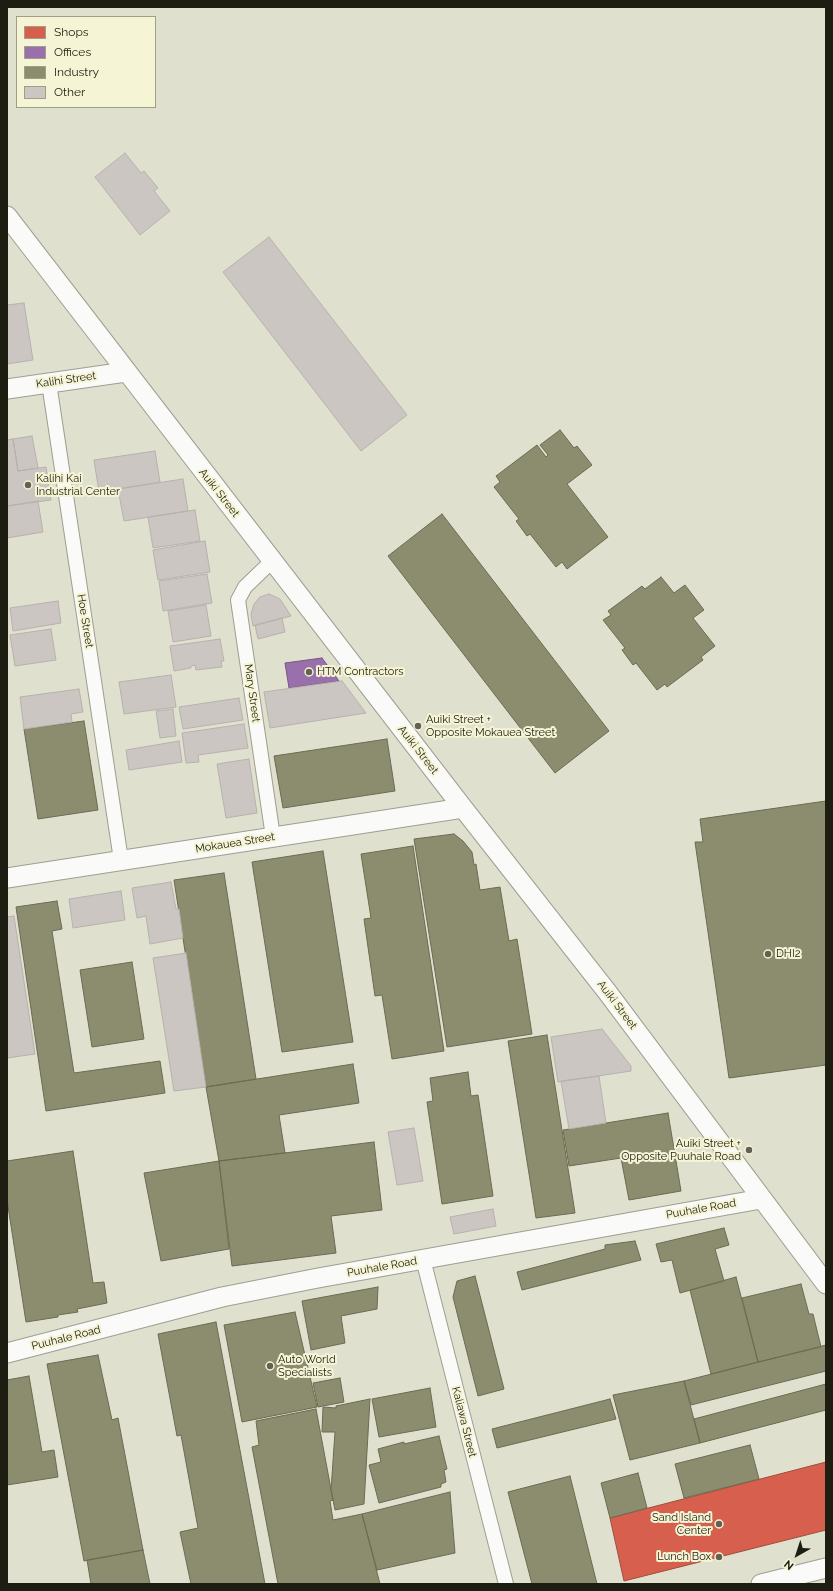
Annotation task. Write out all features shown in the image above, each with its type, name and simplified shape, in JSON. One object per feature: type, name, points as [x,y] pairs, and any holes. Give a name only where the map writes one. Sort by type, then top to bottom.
[{"type":"street","name":"Auiki Street","points":[[7,216],[463,808],[608,993],[826,1284]]},
{"type":"street","name":"Kalihi Street","points":[[7,389],[126,372]]},
{"type":"street","name":"Hoe Street","points":[[49,383],[121,860]]},
{"type":"street","name":"Mary Street","points":[[272,561],[245,587],[238,600],[273,837]]},
{"type":"street","name":"Mokauea Street","points":[[7,878],[463,808]]},
{"type":"street","name":"Puuhale Road","points":[[7,1353],[222,1297],[318,1278],[761,1199]]},
{"type":"street","name":"Kaliawa Street","points":[[423,1260],[506,1584]]},
{"type":"street","points":[[761,1584],[826,1568]]},
{"type":"building: Shops","name":"Sand Island Center","points":[[826,1462],[826,1530],[624,1581],[610,1518]]},
{"type":"building: Offices","name":"HTM Contractors","points":[[322,658],[339,681],[289,688],[285,663]]},
{"type":"building: Industry","points":[[560,430],[574,448],[577,446],[592,465],[567,484],[608,537],[567,569],[562,562],[556,567],[530,534],[527,536],[516,521],[519,519],[494,487],[500,482],[496,476],[537,445],[546,457],[548,455],[540,445]]},
{"type":"building: Industry","points":[[442,514],[609,731],[555,773],[388,556]]},
{"type":"building: Industry","points":[[661,577],[674,593],[685,585],[704,610],[693,618],[715,646],[701,657],[703,660],[667,687],[665,684],[657,690],[636,663],[633,665],[622,650],[625,648],[603,620],[611,615],[608,611],[642,586],[645,589]]},
{"type":"building: Industry","points":[[84,721],[98,810],[38,819],[24,729]]},
{"type":"building: Industry","points":[[387,739],[395,791],[283,808],[274,756]]},
{"type":"building: Industry","name":"DHI2","points":[[826,801],[826,1065],[729,1078],[695,842],[703,842],[700,819]]},
{"type":"building: Industry","points":[[454,834],[463,841],[472,852],[474,865],[476,864],[480,890],[500,887],[509,941],[517,939],[532,1034],[447,1047],[414,839]]},
{"type":"building: Industry","points":[[413,846],[444,1051],[392,1059],[382,995],[375,996],[364,919],[371,918],[361,854]]},
{"type":"building: Industry","points":[[323,851],[353,1042],[282,1052],[252,862]]},
{"type":"building: Industry","points":[[224,873],[256,1079],[206,1087],[174,880]]},
{"type":"building: Industry","points":[[57,901],[62,929],[52,931],[74,1073],[160,1061],[165,1093],[46,1111],[16,907]]},
{"type":"building: Industry","points":[[132,962],[144,1039],[92,1047],[80,970]]},
{"type":"building: Industry","points":[[547,1035],[575,1213],[536,1218],[508,1041]]},
{"type":"building: Industry","points":[[353,1064],[359,1103],[279,1115],[285,1153],[219,1161],[206,1087]]},
{"type":"building: Industry","points":[[468,1072],[471,1096],[478,1095],[493,1196],[442,1204],[427,1102],[433,1101],[430,1078]]},
{"type":"building: Industry","points":[[668,1113],[681,1191],[629,1200],[621,1158],[569,1166],[563,1130]]},
{"type":"building: Industry","points":[[374,1142],[382,1210],[331,1216],[336,1253],[232,1266],[219,1161]]},
{"type":"building: Industry","points":[[73,1151],[93,1283],[104,1282],[107,1303],[77,1309],[78,1312],[58,1315],[58,1317],[26,1322],[7,1200],[7,1161]]},
{"type":"building: Industry","points":[[219,1161],[229,1249],[161,1261],[144,1173]]},
{"type":"building: Industry","points":[[724,1228],[729,1245],[715,1249],[724,1281],[680,1293],[672,1260],[661,1262],[656,1244]]},
{"type":"building: Industry","points":[[635,1241],[641,1260],[522,1290],[517,1272],[605,1249],[605,1245]]},
{"type":"building: Industry","points":[[475,1276],[504,1389],[478,1396],[453,1297],[457,1281]]},
{"type":"building: Industry","points":[[736,1277],[758,1362],[711,1374],[690,1290]]},
{"type":"building: Industry","points":[[801,1284],[809,1314],[813,1314],[821,1347],[758,1362],[742,1298]]},
{"type":"building: Industry","points":[[378,1287],[377,1309],[341,1316],[345,1343],[311,1350],[302,1301]]},
{"type":"building: Industry","name":"Auto World Specialists","points":[[295,1312],[317,1407],[242,1422],[224,1325]]},
{"type":"building: Industry","points":[[216,1322],[265,1584],[191,1584],[180,1532],[198,1528],[181,1435],[177,1436],[158,1334]]},
{"type":"building: Industry","points":[[826,1345],[826,1371],[691,1405],[684,1381]]},
{"type":"building: Industry","points":[[98,1355],[112,1420],[118,1418],[143,1550],[84,1561],[47,1364]]},
{"type":"building: Industry","points":[[29,1376],[42,1452],[54,1450],[58,1477],[7,1485],[7,1380]]},
{"type":"building: Industry","points":[[340,1378],[344,1402],[318,1407],[313,1383]]},
{"type":"building: Industry","points":[[684,1381],[700,1443],[630,1460],[613,1395]]},
{"type":"building: Industry","points":[[826,1384],[826,1410],[700,1443],[694,1419]]},
{"type":"building: Industry","points":[[430,1388],[436,1427],[379,1437],[372,1399]]},
{"type":"building: Industry","points":[[370,1399],[364,1504],[335,1510],[331,1490],[335,1432],[322,1432],[323,1407],[336,1408],[336,1406]]},
{"type":"building: Industry","points":[[610,1399],[616,1419],[497,1448],[492,1429]]},
{"type":"building: Industry","points":[[316,1409],[333,1500],[330,1501],[333,1520],[362,1514],[380,1584],[278,1584],[252,1447],[259,1445],[256,1421]]},
{"type":"building: Industry","points":[[439,1436],[447,1469],[444,1470],[446,1482],[441,1484],[441,1487],[379,1503],[369,1465],[381,1462],[378,1449],[404,1442],[404,1444]]},
{"type":"building: Industry","points":[[750,1445],[759,1479],[684,1498],[675,1464]]},
{"type":"building: Industry","points":[[638,1473],[647,1508],[610,1518],[601,1483]]},
{"type":"building: Industry","points":[[570,1476],[597,1584],[532,1584],[508,1492]]},
{"type":"building: Industry","points":[[450,1492],[455,1553],[377,1570],[362,1514]]},
{"type":"building: Industry","points":[[143,1550],[150,1584],[91,1584],[87,1560]]},
{"type":"building: Other","points":[[125,153],[141,173],[144,171],[158,188],[154,191],[170,211],[140,235],[95,177]]},
{"type":"building: Other","points":[[269,237],[407,415],[361,451],[223,272]]},
{"type":"building: Other","points":[[24,303],[33,360],[7,364],[7,305]]},
{"type":"building: Other","points":[[32,436],[38,468],[18,471],[13,439]]},
{"type":"building: Other","name":"Kalihi Kai Industrial Center","points":[[13,439],[18,471],[46,467],[51,500],[7,506],[7,440]]},
{"type":"building: Other","points":[[155,451],[160,482],[99,492],[94,460]]},
{"type":"building: Other","points":[[183,479],[188,511],[124,521],[118,489]]},
{"type":"building: Other","points":[[38,501],[43,532],[7,538],[7,506]]},
{"type":"building: Other","points":[[195,510],[200,541],[153,548],[148,517]]},
{"type":"building: Other","points":[[205,541],[210,572],[158,580],[153,550]]},
{"type":"building: Other","points":[[207,574],[212,603],[163,611],[159,581]]},
{"type":"building: Other","points":[[269,594],[280,599],[291,616],[253,626],[251,614],[254,604],[260,597]]},
{"type":"building: Other","points":[[58,601],[61,623],[13,631],[10,608]]},
{"type":"building: Other","points":[[206,605],[211,636],[173,642],[168,611]]},
{"type":"building: Other","points":[[282,618],[285,632],[258,639],[255,625]]},
{"type":"building: Other","points":[[51,629],[56,660],[15,666],[10,635]]},
{"type":"building: Other","points":[[220,639],[224,661],[221,661],[222,667],[196,670],[195,665],[191,666],[191,668],[174,671],[170,646]]},
{"type":"building: Other","points":[[171,675],[176,707],[124,714],[119,682]]},
{"type":"building: Other","points":[[342,681],[366,713],[270,728],[264,692]]},
{"type":"building: Other","points":[[79,689],[83,712],[71,714],[72,722],[24,729],[20,697]]},
{"type":"building: Other","points":[[239,698],[243,720],[183,729],[179,707]]},
{"type":"building: Other","points":[[173,709],[176,736],[160,738],[156,711]]},
{"type":"building: Other","points":[[244,724],[248,748],[198,755],[199,762],[186,763],[182,733]]},
{"type":"building: Other","points":[[179,741],[182,762],[129,770],[126,750]]},
{"type":"building: Other","points":[[249,759],[257,813],[226,818],[217,764]]},
{"type":"building: Other","points":[[171,882],[176,909],[179,909],[183,938],[150,944],[146,916],[137,918],[132,888]]},
{"type":"building: Other","points":[[121,891],[125,920],[73,928],[69,899]]},
{"type":"building: Other","points":[[14,916],[35,1054],[7,1058],[7,917]]},
{"type":"building: Other","points":[[186,953],[206,1087],[174,1091],[153,958]]},
{"type":"building: Other","points":[[602,1029],[631,1066],[631,1071],[558,1082],[551,1037]]},
{"type":"building: Other","points":[[599,1076],[606,1123],[569,1129],[561,1081]]},
{"type":"building: Other","points":[[414,1128],[423,1181],[397,1185],[388,1132]]},
{"type":"building: Other","points":[[493,1209],[496,1226],[454,1234],[450,1217]]},
{"type":"place","name":"Kalihi Kai Industrial Center","points":[[28,485]]},
{"type":"place","name":"HTM Contractors","points":[[309,672]]},
{"type":"place","name":"Auiki Street + Opposite Mokauea Street","points":[[418,726]]},
{"type":"place","name":"DHI2","points":[[768,954]]},
{"type":"place","name":"Auiki Street + Opposite Puuhale Road","points":[[749,1150]]},
{"type":"place","name":"Auto World Specialists","points":[[270,1366]]},
{"type":"place","name":"Sand Island Center","points":[[719,1524]]},
{"type":"place","name":"Lunch Box","points":[[719,1557]]}]
